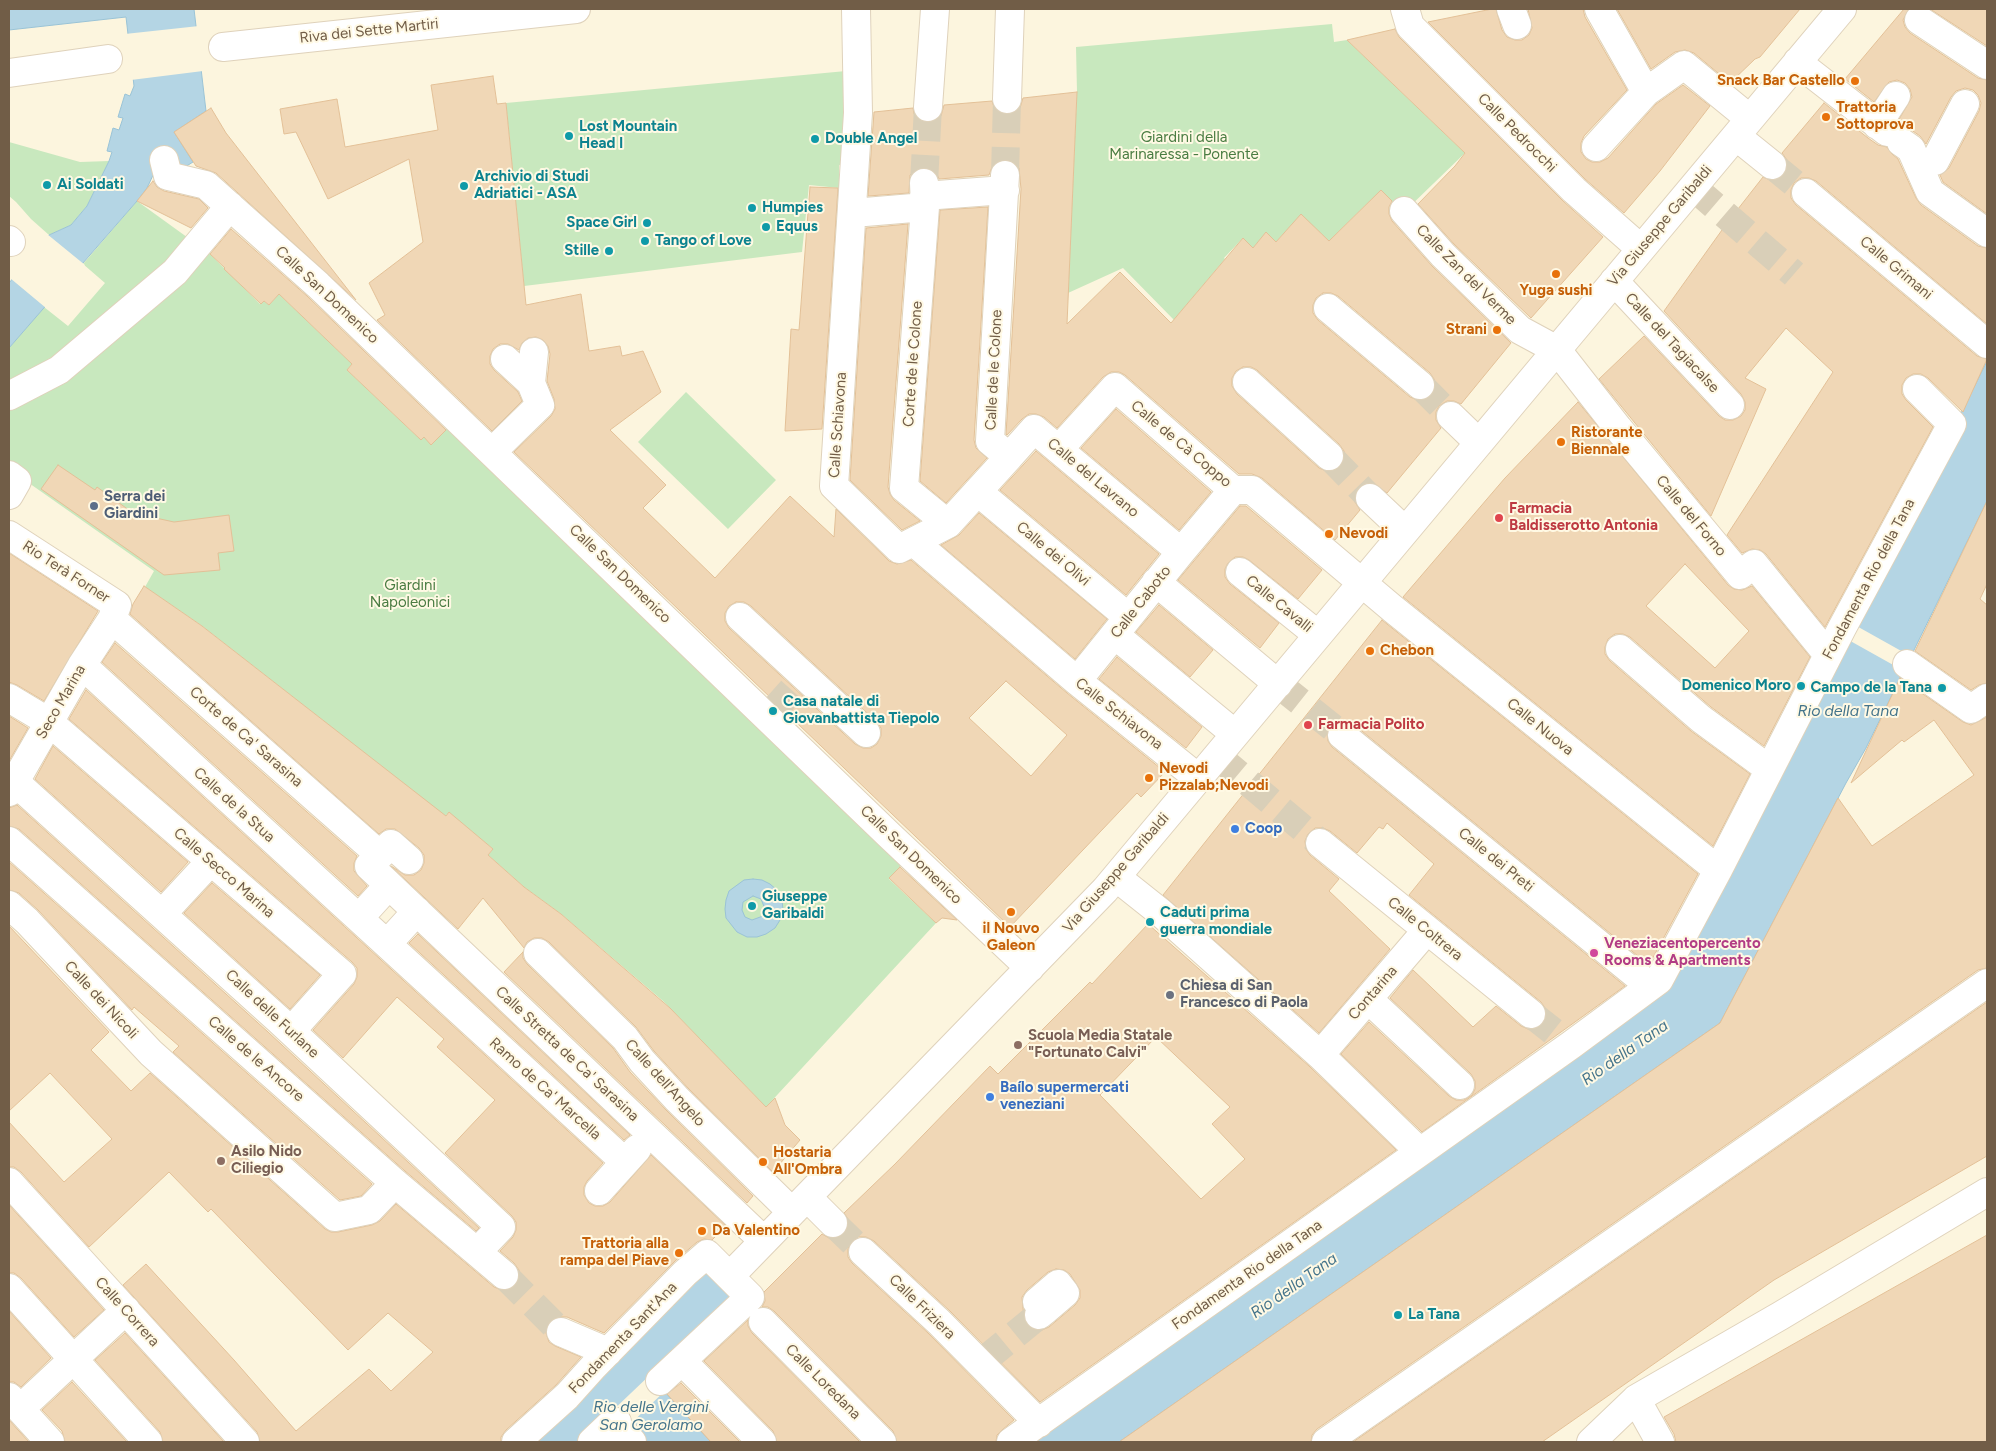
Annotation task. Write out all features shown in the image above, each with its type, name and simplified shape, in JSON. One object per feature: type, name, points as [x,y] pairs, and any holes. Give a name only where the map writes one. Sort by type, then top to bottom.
[{"type":"street","name":"Riva dei Sette Martiri","points":[[222,47],[576,9]]},
{"type":"street","name":"Calle Schiavona","points":[[856,9],[858,113],[834,486],[899,549],[914,542],[1077,682],[1198,778]]},
{"type":"street","points":[[928,107],[935,9]]},
{"type":"street","points":[[1007,99],[1010,9]]},
{"type":"street","name":"Calle Pedrocchi","points":[[1405,9],[1410,26],[1574,190],[1641,249]]},
{"type":"street","points":[[1599,9],[1646,92]]},
{"type":"street","name":"Via Giuseppe Garibaldi","points":[[730,1276],[1116,877],[1842,9]]},
{"type":"street","points":[[1919,20],[1987,65]]},
{"type":"street","points":[[9,73],[108,58]]},
{"type":"street","points":[[1797,62],[1911,149],[1930,192],[1987,233]]},
{"type":"street","points":[[1596,147],[1646,92],[1684,65],[1743,128],[1772,165]]},
{"type":"street","points":[[1888,133],[1896,96]]},
{"type":"street","points":[[1935,160],[1965,104]]},
{"type":"street","name":"Calle San Domenico","points":[[186,172],[230,206],[318,285],[770,714],[889,835],[1030,968]]},
{"type":"street","name":"Calle de le Colone","points":[[924,195],[1005,183],[990,441],[1009,457]]},
{"type":"street","name":"Calle Grimani","points":[[1806,193],[1987,344]]},
{"type":"street","points":[[853,213],[924,195]]},
{"type":"street","name":"Corte de le Colone","points":[[924,195],[904,488],[948,524]]},
{"type":"street","points":[[9,396],[59,370],[175,272],[230,206]]},
{"type":"street","name":"Calle Zan del Verme","points":[[1404,212],[1443,255],[1520,330],[1557,350]]},
{"type":"street","name":"Calle del Tagiacalse","points":[[1614,281],[1730,405]]},
{"type":"street","points":[[1328,308],[1416,374]]},
{"type":"street","name":"Calle del Forno","points":[[1557,350],[1618,428],[1740,575],[1754,564],[1828,655]]},
{"type":"street","points":[[531,383],[534,352]]},
{"type":"street","points":[[492,452],[540,405],[531,383],[505,359]]},
{"type":"street","points":[[1247,382],[1329,456]]},
{"type":"street","name":"Calle de Cà Coppo","points":[[1059,449],[1115,387],[1233,490],[1252,490],[1361,583]]},
{"type":"street","name":"Fondamenta Rio della Tana","points":[[1011,1442],[1420,1152],[1473,1098],[1567,1042],[1659,980],[1718,870],[1766,767],[1952,424],[1924,396]]},
{"type":"street","points":[[1451,416],[1479,443]]},
{"type":"street","name":"Calle del Lavrano","points":[[1009,457],[1034,429],[1181,552]]},
{"type":"street","points":[[914,542],[948,524],[1009,457]]},
{"type":"street","points":[[9,475],[18,481],[9,495]]},
{"type":"street","name":"Calle Caboto","points":[[1077,682],[1181,552],[1211,528],[1233,490]]},
{"type":"street","name":"Calle dei Olivi","points":[[978,492],[1235,734]]},
{"type":"street","points":[[1370,498],[1405,530]]},
{"type":"street","name":"Rio Terà Forner","points":[[9,535],[117,605],[112,615]]},
{"type":"street","name":"Calle Cavalli","points":[[1240,572],[1318,636]]},
{"type":"street","points":[[1156,582],[1278,684]]},
{"type":"street","name":"Calle Nuova","points":[[1361,583],[1718,870]]},
{"type":"street","name":"Seco Marina","points":[[12,787],[112,615]]},
{"type":"street","name":"Corte de Ca' Sarasina","points":[[112,615],[375,860]]},
{"type":"street","points":[[740,617],[801,679],[866,733]]},
{"type":"street","points":[[1620,649],[1701,719],[1766,767]]},
{"type":"street","points":[[1907,664],[1971,709],[1987,698]]},
{"type":"street","name":"Calle de la Stua","points":[[82,665],[387,944]]},
{"type":"street","name":"Calle Secco Marina","points":[[9,698],[49,722],[342,974],[291,1031]]},
{"type":"street","name":"Calle dei Preti","points":[[1342,735],[1650,986]]},
{"type":"street","name":"Calle delle Furlane","points":[[12,787],[162,914],[291,1031],[501,1227],[478,1252]]},
{"type":"street","name":"Calle de le Ancore","points":[[9,841],[395,1183],[504,1275]]},
{"type":"street","points":[[375,860],[391,844],[409,860]]},
{"type":"street","name":"Calle Coltrera","points":[[1320,844],[1531,1014]]},
{"type":"street","name":"Calle Stretta de Ca' Sarasina","points":[[375,860],[389,885],[764,1241]]},
{"type":"street","points":[[162,914],[211,862]]},
{"type":"street","points":[[1116,877],[1160,912],[1320,1056],[1420,1152]]},
{"type":"street","points":[[358,918],[389,885]]},
{"type":"street","name":"Calle dei Nicoli","points":[[9,905],[151,1053],[335,1217],[369,1210],[395,1183]]},
{"type":"street","points":[[387,944],[417,911]]},
{"type":"street","name":"Contarina","points":[[1320,1056],[1427,930]]},
{"type":"street","name":"Ramo de Ca' Marcella","points":[[387,944],[625,1162]]},
{"type":"street","name":"Calle dell'Angelo","points":[[538,953],[625,1038],[642,1061],[678,1100],[800,1205]]},
{"type":"street","points":[[1326,1442],[1987,983]]},
{"type":"street","points":[[1368,999],[1473,1098]]},
{"type":"street","points":[[599,1191],[651,1133]]},
{"type":"street","name":"Calle Correra","points":[[9,1182],[245,1442]]},
{"type":"street","points":[[1591,1442],[1636,1399],[1987,1192]]},
{"type":"street","points":[[800,1205],[833,1223]]},
{"type":"street","name":"Calle Friziera","points":[[863,1252],[936,1317],[1039,1423]]},
{"type":"street","name":"Fondamenta Sant'Ana","points":[[516,1442],[567,1396],[685,1273],[707,1254],[730,1276]]},
{"type":"street","points":[[660,1381],[682,1361],[752,1310],[750,1297],[730,1276]]},
{"type":"street","points":[[9,1288],[148,1442]]},
{"type":"street","points":[[50,1442],[14,1403],[73,1359],[126,1310]]},
{"type":"street","name":"Calle Loredana","points":[[752,1310],[882,1442]]},
{"type":"street","points":[[562,1332],[608,1352]]},
{"type":"street","points":[[682,1361],[762,1442]]},
{"type":"street","points":[[1636,1399],[1660,1442]]},
{"type":"street","points":[[592,1442],[621,1429]]},
{"type":"green space","name":"Giardini della Marinaressa - Ponente","points":[[1332,24],[1334,42],[1347,40],[1465,153],[1403,213],[1381,190],[1329,241],[1301,215],[1276,242],[1266,233],[1253,248],[1243,238],[1224,258],[1174,320],[1123,268],[1068,293],[1077,92],[1076,47]]},
{"type":"green space","points":[[846,71],[849,166],[839,165],[839,188],[809,185],[802,252],[524,286],[506,103]]},
{"type":"green space","points":[[9,142],[80,162],[109,161],[87,206],[71,225],[49,235],[9,196]]},
{"type":"green space","name":"Giardini Napoleonici","points":[[137,201],[209,253],[260,304],[264,301],[269,305],[279,294],[352,364],[347,370],[421,440],[424,437],[431,444],[452,423],[905,861],[889,879],[936,923],[766,1107],[663,1001],[561,914],[524,887],[488,855],[493,849],[449,813],[445,816],[202,626],[145,587],[154,571],[9,469],[9,348],[44,307],[68,326],[105,283],[83,264]]},
{"type":"green space","points":[[686,392],[776,480],[728,529],[638,442]]},
{"type":"water","points":[[9,9],[194,9],[206,111],[174,132],[193,162],[177,172],[164,152],[147,188],[137,201],[9,348],[9,283],[49,235],[71,225],[87,206],[109,161],[112,152],[107,151],[113,128],[119,130],[123,118],[118,117],[125,94],[130,96],[134,86],[126,17],[9,30]]},
{"type":"water","name":"Rio della Tana","points":[[1987,361],[1987,501],[1866,748],[1720,1023],[1119,1442],[1027,1442],[1650,1002],[1885,566]]},
{"type":"water","points":[[744,880],[762,880],[770,884],[778,891],[782,900],[783,910],[775,928],[757,937],[747,937],[737,932],[726,918],[726,900],[729,891]],"holes":[[[753,896],[761,899],[765,909],[763,916],[752,920],[745,917],[742,910],[743,902]]]},
{"type":"water","name":"Rio delle Vergini San Gerolamo","points":[[704,1264],[735,1297],[650,1376],[711,1442],[641,1442],[611,1412],[580,1442],[522,1442]]},
{"type":"pier","points":[[199,26],[203,71],[131,80],[125,34]]},
{"type":"pier","points":[[47,234],[85,265],[46,308],[10,278]]},
{"type":"pier","points":[[1853,624],[1912,657],[1904,671],[1845,638]]},
{"type":"pier","points":[[652,1373],[666,1390],[625,1429],[609,1414]]},
{"type":"building","points":[[1496,9],[1502,30],[1507,37],[1522,40],[1529,35],[1532,28],[1528,9],[1583,9],[1585,17],[1627,90],[1584,136],[1581,143],[1581,152],[1586,159],[1592,162],[1600,162],[1608,158],[1656,104],[1683,85],[1710,106],[1660,171],[1624,213],[1585,179],[1428,22]]},
{"type":"building","points":[[1617,9],[1800,9],[1760,57],[1755,59],[1730,83],[1694,53],[1685,50],[1675,52],[1651,69]]},
{"type":"building","points":[[1904,9],[1909,9],[1903,20],[1905,27],[1910,33],[1978,78],[1987,80],[1987,214],[1943,182],[1940,175],[1949,168],[1979,111],[1981,103],[1978,95],[1973,90],[1965,88],[1956,91],[1926,144],[1920,136],[1910,129],[1902,127],[1898,121],[1912,97],[1910,89],[1905,83],[1897,80],[1889,82],[1874,102],[1845,79]]},
{"type":"building","points":[[1930,9],[1987,9],[1987,46]]},
{"type":"building","points":[[1395,29],[1399,37],[1563,201],[1603,237],[1531,318],[1454,244],[1418,204],[1465,153],[1347,40]]},
{"type":"building","points":[[493,76],[497,104],[506,103],[526,305],[581,294],[589,351],[620,346],[622,356],[643,351],[661,392],[610,430],[666,485],[643,508],[715,578],[790,496],[834,537],[836,509],[889,561],[897,564],[911,560],[1067,693],[1165,772],[1141,797],[1137,793],[1010,927],[514,452],[551,416],[555,409],[554,399],[547,381],[550,354],[548,346],[543,340],[536,337],[528,338],[522,343],[519,350],[508,344],[500,344],[493,349],[490,356],[490,364],[518,392],[522,401],[492,431],[377,320],[385,315],[369,283],[423,242],[409,159],[328,199],[296,132],[284,134],[280,109],[337,99],[345,147],[438,130],[431,85]],"holes":[[[736,602],[744,602],[751,606],[877,722],[881,728],[881,736],[877,744],[871,748],[863,748],[855,744],[729,628],[725,621],[725,613],[729,606]],[[1006,681],[1067,735],[1031,776],[969,718]]]},
{"type":"building","points":[[1077,92],[1067,324],[1120,272],[1171,323],[1243,238],[1253,248],[1266,232],[1276,242],[1301,214],[1329,241],[1381,190],[1392,201],[1389,207],[1389,214],[1392,221],[1432,266],[1511,343],[1461,404],[1447,401],[1439,406],[1436,412],[1436,420],[1441,428],[1387,493],[1373,483],[1365,483],[1358,488],[1355,502],[1360,510],[1335,540],[1262,478],[1252,474],[1239,474],[1125,375],[1119,372],[1111,372],[1103,377],[1057,428],[1044,417],[1029,414],[1007,435],[1021,189],[1019,168],[1014,162],[1006,159],[998,161],[992,167],[989,175],[939,179],[932,169],[923,167],[910,175],[909,193],[868,196],[874,112],[913,108],[914,114],[919,120],[927,123],[941,116],[944,105],[992,101],[998,112],[1007,115],[1014,113],[1020,108],[1023,98]],"holes":[[[1323,293],[1331,293],[1338,296],[1430,373],[1434,379],[1435,387],[1432,395],[1425,400],[1410,397],[1318,320],[1313,313],[1313,305],[1316,298]],[[1243,367],[1251,367],[1257,370],[1339,444],[1344,451],[1344,459],[1340,467],[1333,471],[1319,468],[1237,394],[1232,386],[1232,378],[1236,371]]]},
{"type":"building","points":[[1824,103],[1878,145],[1887,147],[1898,159],[1921,205],[1978,246],[1987,248],[1987,324],[1816,181],[1809,178],[1801,178],[1794,183],[1791,190],[1791,198],[1796,205],[1977,356],[1987,359],[1963,412],[1928,378],[1921,374],[1913,374],[1906,378],[1902,385],[1902,394],[1933,427],[1825,627],[1766,554],[1760,550],[1752,549],[1742,553],[1727,535],[1833,372],[1786,328],[1745,378],[1766,389],[1711,516],[1599,379],[1644,336],[1719,416],[1725,420],[1733,420],[1741,416],[1745,410],[1745,402],[1741,394],[1664,311],[1727,223],[1763,177],[1777,180],[1784,174],[1787,160],[1782,153]]},
{"type":"building","points":[[211,108],[226,133],[356,300],[216,173],[196,166],[174,132]]},
{"type":"building","points":[[153,181],[157,187],[164,191],[199,199],[208,208],[191,228],[137,201]]},
{"type":"building","points":[[810,187],[838,188],[822,429],[785,431],[791,329],[799,330]]},
{"type":"building","points":[[988,207],[974,440],[976,448],[987,458],[946,503],[920,481],[940,210]]},
{"type":"building","points":[[908,224],[888,487],[894,500],[920,521],[902,530],[850,480],[866,228]]},
{"type":"building","points":[[231,229],[307,296],[446,430],[431,445],[424,437],[421,440],[347,370],[352,364],[279,294],[269,305],[264,301],[261,304],[210,254]]},
{"type":"building","points":[[1578,402],[1728,585],[1734,589],[1742,590],[1752,586],[1810,657],[1764,746],[1711,707],[1630,637],[1623,634],[1615,634],[1608,639],[1605,654],[1610,661],[1691,731],[1750,774],[1713,846],[1403,597],[1505,478]],"holes":[[[1685,564],[1749,631],[1715,668],[1646,606]]]},
{"type":"building","points":[[1116,409],[1211,492],[1179,530],[1081,448]]},
{"type":"building","points":[[1036,451],[1159,554],[1126,595],[1000,490]]},
{"type":"building","name":"Serra dei Giardini","points":[[58,465],[95,490],[97,487],[133,513],[174,522],[229,515],[234,551],[218,553],[220,570],[164,575],[41,489]]},
{"type":"building","points":[[1987,501],[1987,584],[1980,599],[1987,605],[1987,683],[1971,690],[1915,651]]},
{"type":"building","points":[[1240,506],[1246,506],[1322,570],[1298,599],[1249,560],[1243,557],[1235,557],[1228,563],[1225,569],[1225,577],[1230,584],[1279,623],[1260,648],[1178,580]]},
{"type":"building","points":[[979,513],[1107,619],[1075,659],[941,545],[959,535]]},
{"type":"building","points":[[9,553],[98,611],[44,701],[9,682]]},
{"type":"building","points":[[144,586],[202,626],[446,816],[449,812],[493,849],[488,855],[524,887],[561,914],[670,1008],[766,1107],[775,1098],[785,1125],[800,1140],[773,1172],[688,1088],[654,1051],[636,1027],[549,942],[542,938],[534,938],[527,942],[524,948],[483,898],[458,929],[391,866],[405,875],[414,875],[421,870],[424,863],[424,855],[419,848],[395,829],[386,829],[379,834],[130,614],[133,604]]},
{"type":"building","points":[[1159,605],[1213,650],[1190,677],[1136,632]]},
{"type":"building","points":[[1382,620],[1698,874],[1649,965],[1352,723],[1344,720],[1336,721],[1330,725],[1327,733],[1328,741],[1332,747],[1625,986],[1422,1132],[1341,1054],[1369,1022],[1449,1096],[1456,1100],[1464,1100],[1472,1095],[1475,1089],[1475,1081],[1471,1074],[1390,998],[1413,970],[1473,1027],[1496,1006],[1521,1026],[1528,1029],[1536,1029],[1543,1024],[1546,1016],[1545,1008],[1541,1002],[1409,895],[1434,864],[1387,823],[1383,829],[1379,827],[1357,853],[1330,831],[1323,828],[1315,828],[1308,834],[1305,841],[1306,849],[1310,855],[1339,879],[1329,891],[1390,949],[1319,1033],[1163,895]]},
{"type":"building","points":[[115,643],[357,856],[354,863],[354,871],[367,886],[358,896],[102,662]]},
{"type":"building","points":[[1117,657],[1202,727],[1186,748],[1099,679]]},
{"type":"building","points":[[1900,678],[1963,722],[1971,725],[1987,717],[1987,968],[1978,970],[1317,1429],[1312,1435],[1311,1442],[1119,1442],[1720,1023],[1838,798],[1872,846],[1974,775],[1934,720],[1904,742],[1902,740],[1851,783]]},
{"type":"building","points":[[86,690],[603,1163],[584,1187],[584,1195],[589,1203],[595,1206],[603,1206],[610,1202],[651,1155],[726,1226],[712,1240],[704,1239],[697,1242],[675,1261],[604,1333],[567,1317],[551,1320],[546,1326],[549,1342],[581,1357],[556,1385],[506,1430],[501,1437],[501,1442],[260,1442],[257,1432],[123,1285],[146,1264],[296,1431],[369,1369],[391,1391],[433,1352],[388,1313],[348,1350],[211,1209],[208,1212],[169,1172],[89,1247],[21,1172],[14,1167],[9,1167],[9,1122],[64,1182],[112,1139],[50,1073],[9,1111],[9,926],[109,1032],[91,1050],[131,1091],[150,1073],[325,1229],[331,1232],[338,1232],[372,1225],[380,1221],[396,1204],[494,1287],[502,1290],[510,1289],[516,1285],[519,1278],[519,1270],[500,1251],[513,1237],[516,1230],[516,1222],[512,1216],[445,1153],[495,1100],[437,1047],[444,1039],[397,997],[343,1058],[313,1030],[354,984],[357,977],[357,968],[69,719]]},
{"type":"building","points":[[9,716],[28,728],[9,761]]},
{"type":"building","points":[[53,746],[188,862],[161,892],[35,779]]},
{"type":"building","points":[[17,805],[268,1032],[479,1228],[476,1231],[405,1171],[19,829],[9,826],[9,808]]},
{"type":"building","points":[[9,862],[372,1184],[361,1196],[340,1200],[173,1052],[179,1046],[134,1007],[132,1010],[38,910],[19,893],[9,890]]},
{"type":"building","points":[[900,867],[957,920],[942,918],[936,923],[889,878]]},
{"type":"building","points":[[212,883],[320,975],[290,1009],[184,913]]},
{"type":"building","points":[[1148,924],[1309,1066],[1396,1150],[1040,1402],[950,1311],[874,1241],[866,1237],[858,1237],[851,1242],[848,1249],[848,1257],[852,1263],[928,1333],[1014,1420],[997,1435],[996,1442],[897,1442],[893,1431],[774,1311],[768,1307],[762,1307],[765,1301],[764,1292],[822,1234],[829,1238],[837,1238],[844,1234],[848,1227],[848,1219],[844,1213],[895,1164],[990,1066],[998,1074],[1090,982],[1092,984]],"holes":[[[1156,1037],[1230,1107],[1212,1124],[1245,1159],[1201,1199],[1100,1095]],[[1056,1269],[1064,1270],[1070,1274],[1080,1290],[1080,1298],[1075,1305],[1049,1327],[1042,1330],[1034,1330],[1027,1325],[1024,1318],[1022,1297],[1027,1290],[1048,1272]]]},
{"type":"building","points":[[418,934],[630,1135],[624,1140],[409,943]]},
{"type":"building","points":[[523,952],[523,958],[527,964],[613,1048],[630,1072],[753,1196],[747,1203],[504,972]]},
{"type":"building","points":[[1987,1002],[1987,1156],[1774,1280],[1542,1442],[1353,1442]]},
{"type":"building","points":[[9,1205],[104,1310],[74,1337],[21,1278],[14,1273],[9,1273]]},
{"type":"building","points":[[1987,1235],[1987,1442],[1676,1442],[1674,1434],[1664,1417]]},
{"type":"building","points":[[9,1311],[51,1358],[21,1387],[14,1382],[9,1382]]},
{"type":"building","points":[[748,1320],[748,1326],[752,1333],[860,1442],[777,1442],[773,1431],[704,1361]]},
{"type":"building","points":[[125,1333],[224,1442],[163,1442],[160,1432],[95,1360]]},
{"type":"building","points":[[72,1382],[127,1442],[65,1442],[62,1431],[42,1410]]},
{"type":"building","points":[[681,1383],[740,1442],[711,1442],[667,1394]]},
{"type":"building","points":[[9,1420],[29,1442],[9,1442]]},
{"type":"tunnel","points":[[1005,175],[1007,99]]},
{"type":"tunnel","points":[[924,183],[928,107]]},
{"type":"tunnel","points":[[1772,165],[1806,193]]},
{"type":"tunnel","points":[[1693,187],[1794,274]]},
{"type":"tunnel","points":[[1420,385],[1451,416]]},
{"type":"tunnel","points":[[1329,456],[1370,498]]},
{"type":"tunnel","points":[[773,711],[798,683]]},
{"type":"tunnel","points":[[1278,684],[1342,735]]},
{"type":"tunnel","points":[[1217,756],[1320,843]]},
{"type":"tunnel","points":[[1531,1014],[1564,1040]]},
{"type":"tunnel","points":[[833,1223],[863,1252]]},
{"type":"tunnel","points":[[504,1275],[561,1332]]},
{"type":"tunnel","points":[[983,1361],[1039,1315]]},
{"type":"place","name":"Snack Bar Castello","points":[[1855,81]]},
{"type":"place","name":"Trattoria Sottoprova","points":[[1826,117]]},
{"type":"place","name":"Lost Mountain Head I","points":[[569,136]]},
{"type":"place","name":"Double Angel","points":[[815,139]]},
{"type":"place","name":"Ai Soldati","points":[[47,185]]},
{"type":"place","name":"Archivio di Studi Adriatici - ASA","points":[[464,186]]},
{"type":"place","name":"Humpies","points":[[752,208]]},
{"type":"place","name":"Space Girl","points":[[647,223]]},
{"type":"place","name":"Equus","points":[[766,227]]},
{"type":"place","name":"Tango of Love","points":[[645,241]]},
{"type":"place","name":"Stille","points":[[609,251]]},
{"type":"place","name":"Yuga sushi","points":[[1556,274]]},
{"type":"place","name":"Strani","points":[[1497,330]]},
{"type":"place","name":"Ristorante Biennale","points":[[1561,442]]},
{"type":"place","name":"Serra dei Giardini","points":[[94,506]]},
{"type":"place","name":"Farmacia Baldisserotto Antonia","points":[[1499,518]]},
{"type":"place","name":"Nevodi","points":[[1329,534]]},
{"type":"place","name":"Chebon","points":[[1370,651]]},
{"type":"place","name":"Domenico Moro","points":[[1801,686]]},
{"type":"place","name":"Campo de la Tana","points":[[1942,688]]},
{"type":"place","name":"Casa natale di Giovanbattista Tiepolo","points":[[773,711]]},
{"type":"place","name":"Farmacia Polito","points":[[1308,725]]},
{"type":"place","name":"Nevodi Pizzalab;Nevodi","points":[[1149,778]]},
{"type":"place","name":"Coop","points":[[1235,829]]},
{"type":"place","name":"Giuseppe Garibaldi","points":[[752,906]]},
{"type":"place","name":"il Nouvo Galeon","points":[[1011,912]]},
{"type":"place","name":"Caduti prima guerra mondiale","points":[[1150,922]]},
{"type":"place","name":"Veneziacentopercento Rooms & Apartments","points":[[1594,953]]},
{"type":"place","name":"Chiesa di San Francesco di Paola","points":[[1170,995]]},
{"type":"place","name":"Scuola Media Statale \"Fortunato Calvi\"","points":[[1018,1045]]},
{"type":"place","name":"Baílo supermercati veneziani","points":[[990,1097]]},
{"type":"place","name":"Asilo Nido Ciliegio","points":[[221,1161]]},
{"type":"place","name":"Hostaria All'Ombra","points":[[763,1162]]},
{"type":"place","name":"Da Valentino","points":[[702,1231]]},
{"type":"place","name":"Trattoria alla rampa del Piave","points":[[679,1253]]},
{"type":"place","name":"La Tana","points":[[1398,1315]]}]
